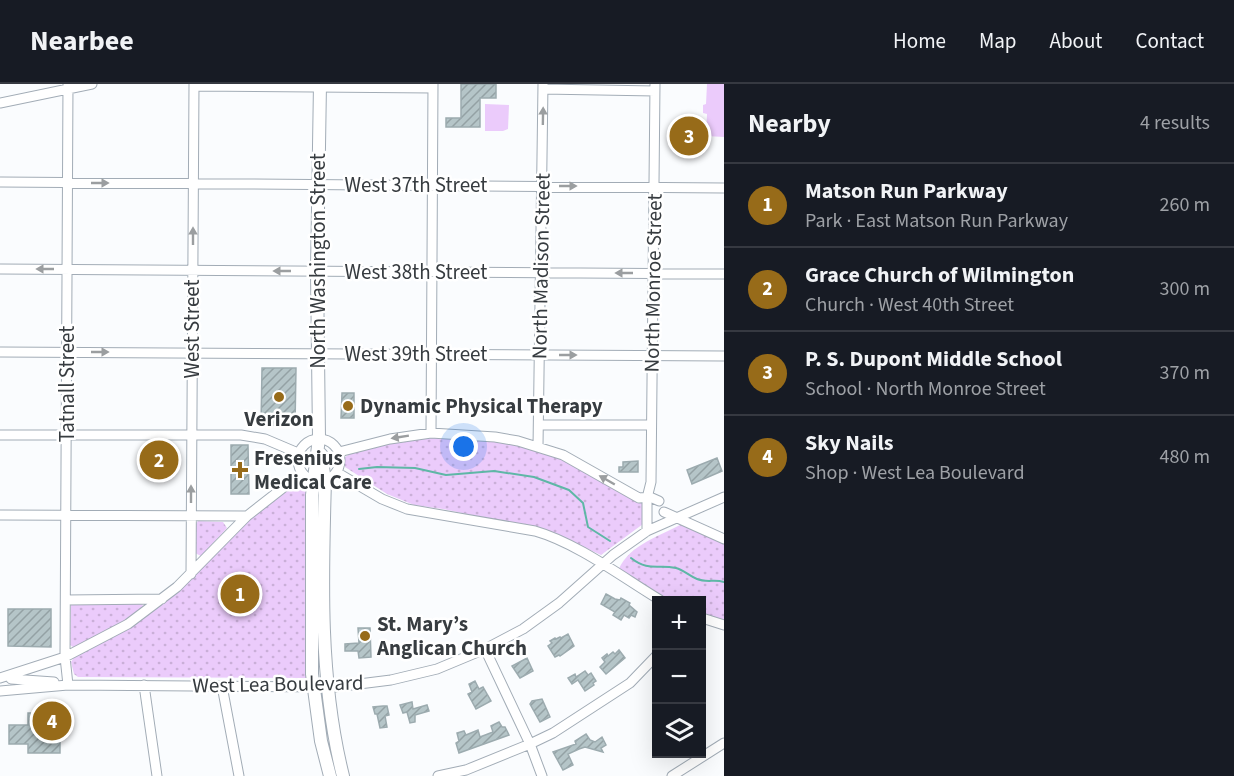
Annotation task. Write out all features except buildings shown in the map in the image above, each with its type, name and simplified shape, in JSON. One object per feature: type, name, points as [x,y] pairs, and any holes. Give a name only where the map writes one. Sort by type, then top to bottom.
[{"type":"main road","name":"North Washington Street","points":[[320,86],[317,354],[323,642],[328,699],[343,776]]},
{"type":"main road","name":"North Washington Street","points":[[319,481],[312,686],[321,741],[330,776]]},
{"type":"street","points":[[0,103],[69,86],[92,84]]},
{"type":"street","points":[[194,85],[433,86],[431,433]]},
{"type":"street","name":"West Street","points":[[191,574],[194,85]]},
{"type":"street","name":"Tatnall Street","points":[[68,685],[65,657],[69,86]]},
{"type":"street","points":[[543,87],[655,88]]},
{"type":"street","name":"North Madison Street","points":[[538,447],[543,87]]},
{"type":"street","name":"North Monroe Street","points":[[651,482],[655,88]]},
{"type":"street","name":"West 37th Street","points":[[0,182],[724,188]]},
{"type":"street","name":"West 38th Street","points":[[0,269],[724,274]]},
{"type":"street","name":"West 39th Street","points":[[0,352],[724,356]]},
{"type":"street","points":[[539,425],[651,425]]},
{"type":"street","points":[[339,452],[373,442],[431,433],[495,437],[538,447],[571,459],[639,498],[650,497],[659,501]]},
{"type":"street","points":[[0,435],[253,436],[298,453]]},
{"type":"street","points":[[319,438],[331,442],[339,452],[340,462],[336,472],[319,481],[302,473],[298,464],[298,453],[306,443],[319,438]]},
{"type":"street","points":[[336,472],[382,499],[407,509],[542,533],[560,540],[653,596]]},
{"type":"street","points":[[0,679],[65,657],[128,624],[191,574],[247,516],[302,473]]},
{"type":"street","points":[[647,531],[647,498],[651,482]]},
{"type":"street","points":[[651,482],[659,501],[670,516],[724,539]]},
{"type":"street","name":"West Lea Boulevard","points":[[0,691],[68,685],[328,687],[411,675],[451,664],[485,649],[537,620],[602,565],[647,531],[670,516],[724,497]]},
{"type":"street","points":[[0,515],[247,516]]},
{"type":"street","points":[[66,600],[162,599]]},
{"type":"street","points":[[706,619],[724,625]]},
{"type":"street","points":[[485,649],[530,744],[542,776]]},
{"type":"street","points":[[438,776],[466,770],[553,733],[630,683],[652,661]]},
{"type":"street","name":"West Lea Boulevard","points":[[0,679],[39,680],[68,685]]},
{"type":"street","points":[[144,686],[157,776]]},
{"type":"street","points":[[222,686],[239,776]]},
{"type":"street","points":[[672,776],[724,743]]},
{"type":"shaded area","points":[[707,84],[724,84],[724,137],[706,136],[707,114],[703,113],[703,105],[706,104]]},
{"type":"shaded area","points":[[485,104],[509,105],[508,129],[485,131]]},
{"type":"shaded area","points":[[430,436],[479,436],[557,454],[639,498],[644,506],[643,524],[601,555],[548,531],[414,505],[387,494],[345,467],[345,457],[355,451]]},
{"type":"shaded area","points":[[301,481],[309,485],[309,678],[78,677],[74,674],[71,662],[75,656],[127,628],[254,514],[289,486]]},
{"type":"shaded area","points":[[198,521],[223,522],[227,528],[201,556],[195,553]]},
{"type":"shaded area","points":[[680,525],[724,539],[724,625],[706,619],[706,596],[653,596],[617,574],[621,565],[634,550]]},
{"type":"shaded area","points":[[139,601],[144,607],[126,620],[76,647],[70,645],[71,604]]},
{"type":"waterway","points":[[359,469],[415,468],[446,475],[494,471],[534,477],[569,490],[583,503],[588,527],[610,541]]},
{"type":"waterway","points":[[631,558],[643,565],[676,568],[700,580],[724,582]]},
{"type":"place","name":"P. S. Dupont Middle School","points":[[689,136]]},
{"type":"place","name":"Verizon","points":[[279,397]]},
{"type":"place","name":"Dynamic Physical Therapy","points":[[348,406]]},
{"type":"place","name":"Grace Church of Wilmington","points":[[159,460]]},
{"type":"place","name":"Fresenius Medical Care","points":[[240,470]]},
{"type":"place","name":"Matson Run Parkway","points":[[240,594]]},
{"type":"place","name":"St. Mary’s Anglican Church","points":[[365,636]]},
{"type":"place","name":"Sky Nails","points":[[52,721]]}]
